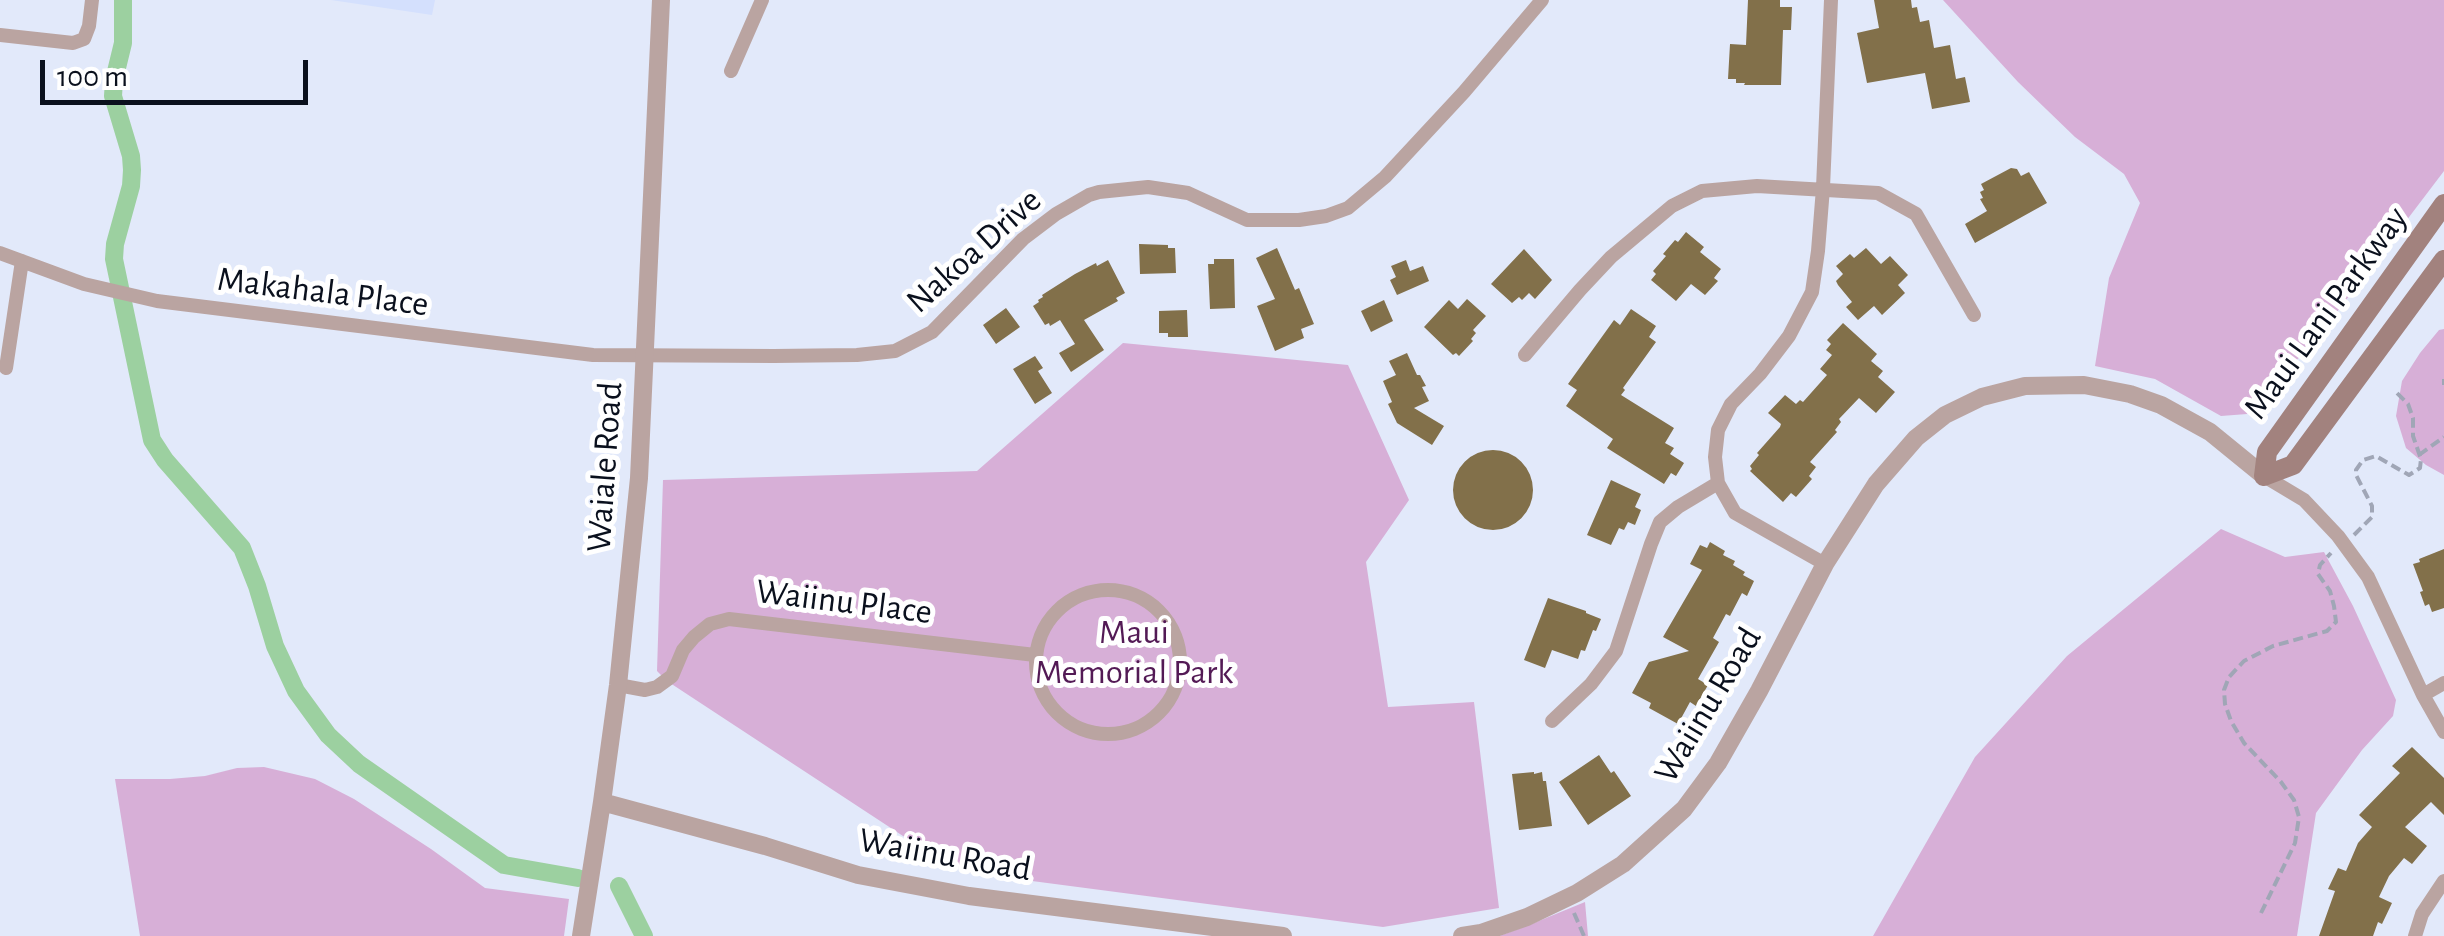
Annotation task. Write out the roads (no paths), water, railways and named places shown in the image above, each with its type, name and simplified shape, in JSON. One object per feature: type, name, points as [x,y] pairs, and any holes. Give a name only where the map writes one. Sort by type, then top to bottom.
[{"type":"main road","name":"Maui Lani Parkway","points":[[2444,204],[2267,452],[2264,476],[2293,465],[2444,260]]},
{"type":"street","points":[[0,35],[74,43],[84,39],[92,0]]},
{"type":"street","name":"Waiale Road","points":[[580,936],[618,685],[639,478],[661,0]]},
{"type":"street","points":[[731,71],[762,0]]},
{"type":"street","name":"Nakoa Drive","points":[[646,357],[895,351],[932,332],[1022,239],[1056,214],[1099,192],[1148,188],[1188,193],[1247,220],[1299,220],[1348,208],[1385,177],[1542,0]]},
{"type":"street","points":[[1825,564],[1735,513],[1718,482],[1715,456],[1718,430],[1731,404],[1789,336],[1812,292],[1818,251],[1831,0]]},
{"type":"street","points":[[1525,356],[1611,257],[1672,206],[1702,191],[1757,186],[1878,193],[1916,214],[1974,315]]},
{"type":"street","name":"Makahala Place","points":[[0,254],[84,284],[203,308],[593,355],[646,357]]},
{"type":"street","points":[[6,368],[22,261]]},
{"type":"street","name":"Waiinu Road","points":[[1462,936],[1527,917],[1568,897],[1623,864],[1684,809],[1718,763],[1825,564],[1876,484],[1916,438],[1945,415],[1982,398],[2025,386],[2084,385],[2161,404],[2210,432],[2264,476]]},
{"type":"street","points":[[2264,476],[2304,500],[2344,543],[2368,577],[2444,732]]},
{"type":"street","points":[[1552,722],[1591,684],[1616,650],[1660,522],[1718,482]]},
{"type":"street","points":[[1116,590],[1143,598],[1165,617],[1178,642],[1181,670],[1172,697],[1154,719],[1128,732],[1100,735],[1072,726],[1051,708],[1038,683],[1035,655],[1044,628],[1062,606],[1087,592],[1116,590]]},
{"type":"street","name":"Waiinu Place","points":[[618,685],[645,690],[657,687],[672,676],[694,636],[710,624],[728,619],[1035,655]]},
{"type":"street","points":[[2423,695],[2444,683]]},
{"type":"street","name":"Waiinu Road","points":[[602,802],[858,875],[969,896],[1282,936]]},
{"type":"street","points":[[2415,936],[2422,914],[2444,880]]},
{"type":"waterway","points":[[123,0],[123,43],[113,96],[132,170],[114,259],[152,440],[242,548],[275,646],[296,691],[328,735],[359,764],[504,865],[578,878]]},
{"type":"waterway","points":[[619,886],[644,936]]},
{"type":"park label","name":"Maui Memorial Park","points":[[1134,652]]}]
